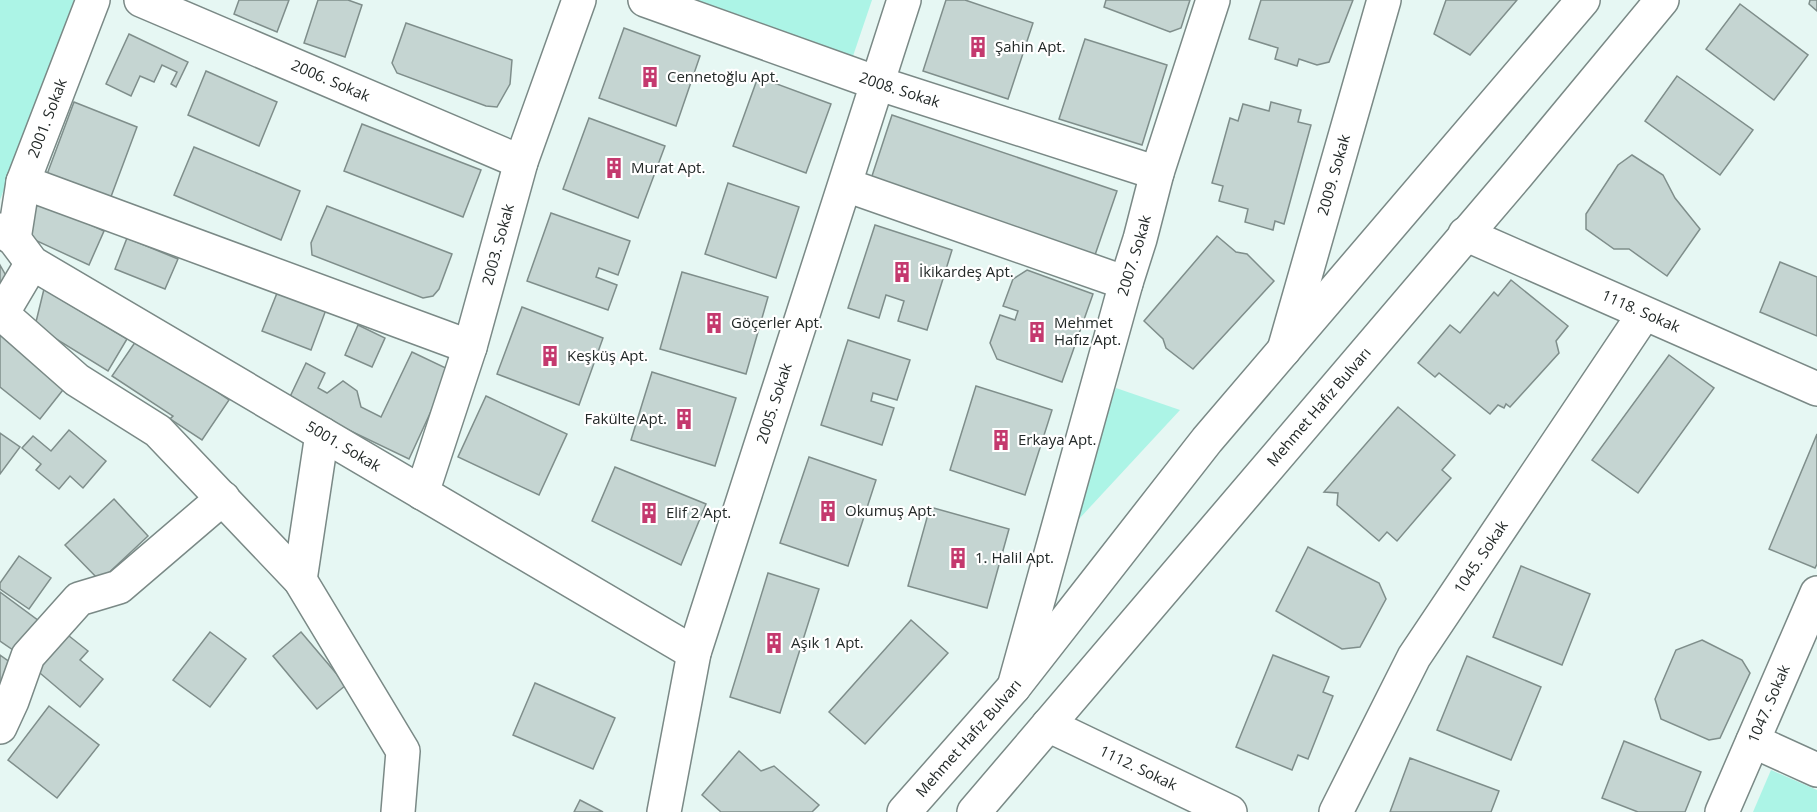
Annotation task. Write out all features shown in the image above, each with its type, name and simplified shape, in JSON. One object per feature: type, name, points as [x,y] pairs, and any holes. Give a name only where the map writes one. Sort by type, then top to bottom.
[{"type":"street","name":"2001. Sokak","points":[[15,244],[23,182],[93,0]]},
{"type":"street","name":"2006. Sokak","points":[[141,0],[521,162]]},
{"type":"street","name":"2003. Sokak","points":[[422,493],[470,347],[521,162],[579,0]]},
{"type":"street","name":"2008. Sokak","points":[[645,0],[877,83],[1157,173]]},
{"type":"street","name":"2005. Sokak","points":[[664,812],[694,653],[904,0]]},
{"type":"street","name":"2007. Sokak","points":[[1014,687],[1157,173],[1213,0]]},
{"type":"street","name":"2009. Sokak","points":[[1284,350],[1384,0]]},
{"type":"street","name":"Mehmet Hafız Bulvarı","points":[[904,812],[1014,687],[1207,440],[1583,0]]},
{"type":"street","name":"Mehmet Hafız Bulvarı","points":[[974,812],[1517,175],[1662,0]]},
{"type":"street","points":[[23,182],[470,347]]},
{"type":"street","points":[[846,185],[1126,283]]},
{"type":"street","name":"1118. Sokak","points":[[1465,234],[1817,389]]},
{"type":"street","points":[[15,244],[1,316],[77,380],[158,431],[300,580],[403,751],[398,812]]},
{"type":"street","name":"5001. Sokak","points":[[15,244],[322,434],[694,653]]},
{"type":"street","name":"1045. Sokak","points":[[1336,812],[1414,657],[1644,314]]},
{"type":"street","points":[[300,580],[322,434]]},
{"type":"street","points":[[0,727],[28,656],[79,599],[119,587],[223,498]]},
{"type":"street","name":"1047. Sokak","points":[[1722,812],[1817,593]]},
{"type":"street","name":"1112. Sokak","points":[[1048,725],[1230,812]]},
{"type":"street","points":[[1753,741],[1817,770]]},
{"type":"green space","points":[[0,0],[74,0],[0,200]]},
{"type":"green space","points":[[679,0],[872,0],[852,59]]},
{"type":"green space","points":[[1116,388],[1180,410],[1066,533]]},
{"type":"green space","points":[[1771,770],[1817,790],[1817,812],[1753,812]]},
{"type":"building","points":[[239,0],[289,0],[277,32],[234,14]]},
{"type":"building","points":[[318,0],[348,0],[362,5],[345,57],[304,43]]},
{"type":"building","name":"Şahin Apt.","points":[[946,0],[965,0],[1033,23],[1008,99],[923,71]]},
{"type":"building","points":[[1106,0],[1190,0],[1181,28],[1170,32],[1104,7]]},
{"type":"building","points":[[1261,0],[1353,0],[1329,62],[1317,65],[1299,59],[1297,66],[1275,59],[1278,48],[1249,39]]},
{"type":"building","points":[[1446,0],[1517,0],[1470,55],[1434,34]]},
{"type":"building","points":[[1810,0],[1817,0],[1817,11],[1809,4]]},
{"type":"building","points":[[1740,4],[1808,55],[1774,100],[1706,49]]},
{"type":"building","points":[[406,23],[512,60],[510,84],[497,107],[486,106],[397,73],[392,63]]},
{"type":"building","name":"Cennetoğlu Apt.","points":[[624,28],[700,56],[676,126],[599,98]]},
{"type":"building","points":[[129,34],[188,62],[176,87],[171,84],[177,72],[162,65],[154,82],[140,76],[131,96],[106,84]]},
{"type":"building","points":[[1085,39],[1167,65],[1142,145],[1059,119]]},
{"type":"building","points":[[206,71],[277,102],[259,146],[188,115]]},
{"type":"building","points":[[1677,76],[1753,130],[1720,175],[1645,121]]},
{"type":"building","points":[[758,77],[831,104],[806,173],[733,146]]},
{"type":"building","points":[[74,102],[137,127],[109,202],[46,177]]},
{"type":"building","points":[[1271,102],[1301,110],[1298,122],[1311,125],[1284,224],[1275,221],[1273,230],[1245,222],[1248,209],[1219,201],[1223,186],[1212,183],[1230,118],[1238,121],[1243,104],[1269,111]]},
{"type":"building","points":[[892,115],[1117,191],[1095,255],[871,179]]},
{"type":"building","name":"Murat Apt.","points":[[589,118],[665,146],[638,218],[563,189]]},
{"type":"building","points":[[362,124],[481,170],[463,217],[344,171]]},
{"type":"building","points":[[194,147],[300,191],[281,240],[174,195]]},
{"type":"building","points":[[1632,155],[1663,175],[1675,198],[1700,229],[1667,276],[1629,249],[1614,249],[1586,229],[1586,214],[1618,165]]},
{"type":"building","points":[[728,183],[799,207],[776,278],[705,254]]},
{"type":"building","points":[[39,201],[104,231],[89,265],[24,235]]},
{"type":"building","points":[[327,206],[452,254],[439,289],[433,296],[423,298],[312,255],[311,243]]},
{"type":"building","points":[[551,213],[630,241],[618,275],[599,268],[596,277],[617,285],[608,310],[527,281]]},
{"type":"building","name":"İkikardeş Apt.","points":[[875,225],[952,250],[927,330],[898,321],[904,301],[886,295],[879,318],[848,308]]},
{"type":"building","points":[[1217,236],[1236,252],[1247,254],[1274,281],[1193,369],[1166,348],[1163,339],[1144,321]]},
{"type":"building","points":[[127,238],[178,259],[165,289],[115,269]]},
{"type":"building","points":[[1780,262],[1817,277],[1817,336],[1760,312]]},
{"type":"building","points":[[0,265],[9,281],[0,294]]},
{"type":"building","name":"Mehmet Hafız Apt.","points":[[1027,270],[1093,294],[1062,382],[997,359],[990,343],[1000,315],[1015,320],[1018,311],[1003,306],[1013,279]]},
{"type":"building","name":"Göçerler Apt.","points":[[682,272],[768,297],[746,374],[660,349]]},
{"type":"building","points":[[1511,280],[1568,326],[1556,341],[1559,353],[1510,407],[1506,404],[1504,408],[1498,405],[1490,414],[1439,373],[1435,377],[1418,363],[1450,325],[1460,333],[1494,292],[1498,296]]},
{"type":"building","points":[[279,288],[327,307],[311,350],[262,331]]},
{"type":"building","points":[[44,289],[127,339],[108,371],[35,326]]},
{"type":"building","name":"Keşküş Apt.","points":[[522,307],[603,338],[579,405],[497,374]]},
{"type":"building","points":[[358,325],[385,338],[372,367],[345,355]]},
{"type":"building","points":[[3,334],[66,386],[40,419],[0,387],[0,337]]},
{"type":"building","points":[[138,338],[229,400],[202,440],[170,419],[173,416],[112,376]]},
{"type":"building","points":[[848,340],[910,360],[897,400],[873,393],[871,401],[894,408],[882,445],[821,425]]},
{"type":"building","points":[[412,352],[450,370],[409,459],[288,401],[306,363],[325,373],[318,388],[327,393],[343,381],[357,391],[361,407],[381,417]]},
{"type":"building","points":[[1669,355],[1714,388],[1638,493],[1592,460]]},
{"type":"building","name":"Fakülte Apt.","points":[[652,372],[736,398],[715,466],[631,440]]},
{"type":"building","name":"Erkaya Apt.","points":[[976,386],[1052,410],[1025,495],[950,470]]},
{"type":"building","points":[[486,396],[567,434],[539,495],[458,457]]},
{"type":"building","points":[[1398,407],[1455,455],[1442,470],[1451,478],[1397,541],[1387,532],[1379,541],[1337,505],[1338,493],[1324,492]]},
{"type":"building","points":[[69,430],[106,461],[83,488],[70,476],[59,489],[36,470],[41,464],[22,448],[33,436],[51,451]]},
{"type":"building","points":[[0,433],[20,447],[0,474]]},
{"type":"building","points":[[1817,434],[1817,564],[1815,568],[1769,549]]},
{"type":"building","name":"Okumuş Apt.","points":[[809,457],[876,480],[848,566],[780,543]]},
{"type":"building","name":"Elif 2 Apt.","points":[[615,467],[706,504],[681,565],[592,521]]},
{"type":"building","points":[[114,499],[148,536],[100,581],[65,545]]},
{"type":"building","name":"1. Halil Apt.","points":[[930,507],[1009,529],[987,608],[908,586]]},
{"type":"building","points":[[1308,547],[1379,583],[1386,599],[1360,647],[1342,649],[1276,611]]},
{"type":"building","points":[[19,556],[51,578],[29,609],[0,589],[0,583]]},
{"type":"building","points":[[1521,566],[1590,594],[1562,665],[1493,637]]},
{"type":"building","name":"Aşık 1 Apt.","points":[[768,573],[819,589],[780,713],[730,697]]},
{"type":"building","points":[[0,592],[39,621],[16,652],[0,641]]},
{"type":"building","points":[[911,620],[948,653],[865,744],[829,712]]},
{"type":"building","points":[[64,632],[88,651],[80,660],[103,679],[80,707],[34,668]]},
{"type":"building","points":[[210,632],[246,659],[210,707],[173,680]]},
{"type":"building","points":[[301,632],[346,685],[317,709],[273,656]]},
{"type":"building","points":[[1702,640],[1742,660],[1750,673],[1720,738],[1709,740],[1661,719],[1655,699],[1676,650]]},
{"type":"building","points":[[0,655],[14,665],[0,683]]},
{"type":"building","points":[[1273,655],[1329,677],[1323,692],[1333,696],[1308,759],[1298,755],[1292,770],[1236,747]]},
{"type":"building","points":[[1467,656],[1541,687],[1511,760],[1437,730]]},
{"type":"building","points":[[535,683],[615,718],[593,769],[513,735]]},
{"type":"building","points":[[49,706],[99,745],[57,798],[8,760]]},
{"type":"building","points":[[1624,741],[1701,772],[1685,812],[1638,812],[1602,798]]},
{"type":"building","points":[[739,751],[761,771],[774,766],[819,805],[812,812],[721,812],[702,795]]},
{"type":"building","points":[[1410,758],[1499,791],[1491,812],[1390,812]]},
{"type":"building","points":[[580,800],[603,812],[574,812]]},
{"type":"place","name":"Şahin Apt.","points":[[978,47]]},
{"type":"place","name":"Cennetoğlu Apt.","points":[[650,77]]},
{"type":"place","name":"Murat Apt.","points":[[614,168]]},
{"type":"place","name":"İkikardeş Apt.","points":[[902,272]]},
{"type":"place","name":"Göçerler Apt.","points":[[714,323]]},
{"type":"place","name":"Mehmet Hafız Apt.","points":[[1037,332]]},
{"type":"place","name":"Keşküş Apt.","points":[[550,356]]},
{"type":"place","name":"Fakülte Apt.","points":[[684,419]]},
{"type":"place","name":"Erkaya Apt.","points":[[1001,440]]},
{"type":"place","name":"Okumuş Apt.","points":[[828,511]]},
{"type":"place","name":"Elif 2 Apt.","points":[[649,513]]},
{"type":"place","name":"1. Halil Apt.","points":[[958,558]]},
{"type":"place","name":"Aşık 1 Apt.","points":[[774,643]]}]
